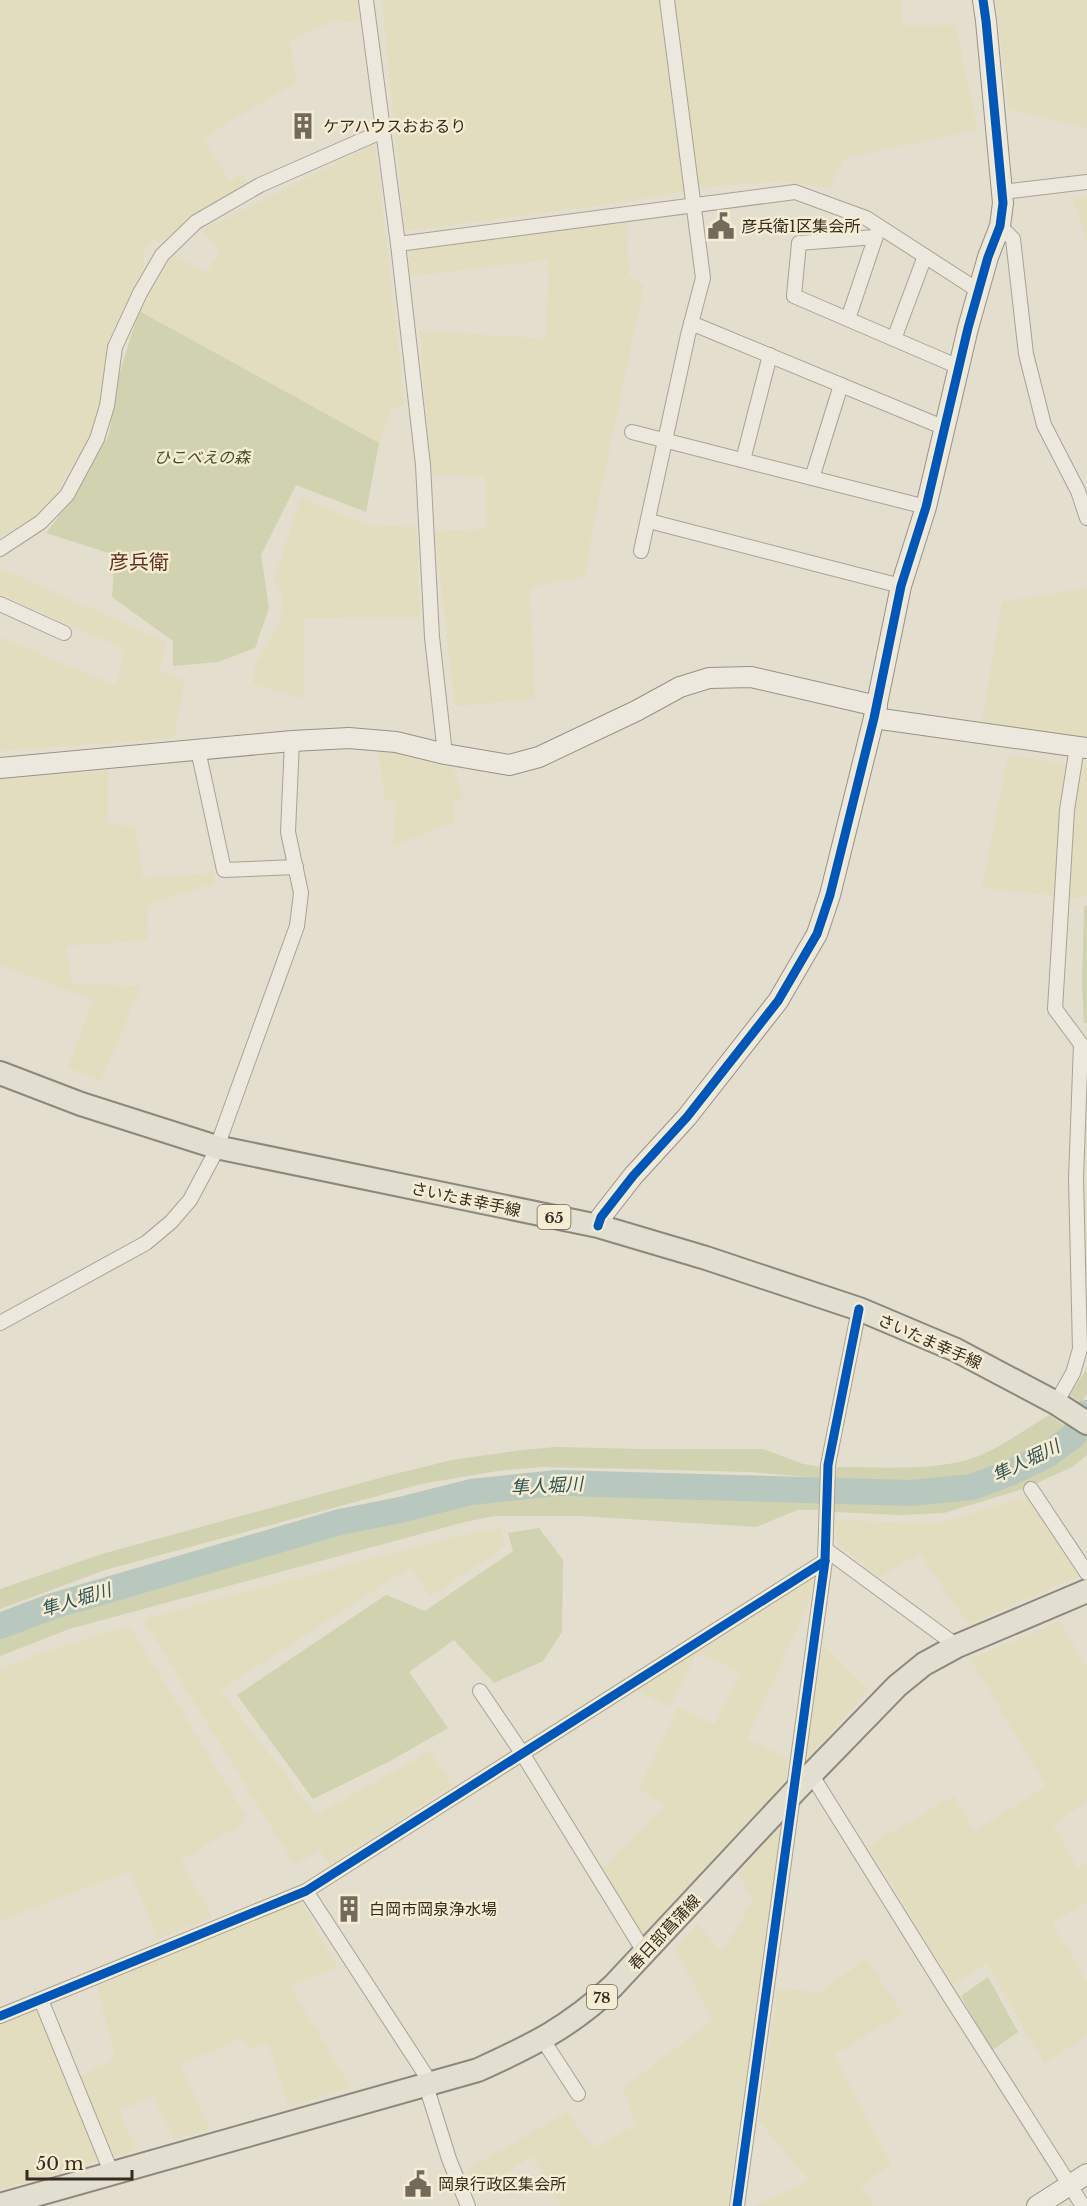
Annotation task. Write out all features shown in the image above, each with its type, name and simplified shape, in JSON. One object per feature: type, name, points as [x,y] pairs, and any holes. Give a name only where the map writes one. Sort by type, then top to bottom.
[{"type":"main road","name":"さいたま幸手線","points":[[0,1073],[81,1104],[216,1147],[598,1226],[706,1258],[859,1309],[956,1350],[1056,1403],[1087,1423]]},
{"type":"main road","name":"春日部菖蒲線","points":[[0,2205],[478,2070],[543,2040],[592,2006],[645,1953],[795,1791],[897,1686],[924,1664],[957,1646],[1087,1591]]},
{"type":"street","points":[[366,0],[398,244],[423,465],[432,637],[445,754]]},
{"type":"street","points":[[641,551],[703,278],[667,0]]},
{"type":"street","points":[[598,1226],[602,1217],[633,1176],[687,1117],[778,1000],[817,934],[830,895],[876,712],[901,586],[926,507],[959,367],[979,291],[1000,225],[1003,203],[983,0]]},
{"type":"street","points":[[0,549],[41,522],[68,495],[97,439],[107,406],[115,347],[140,293],[162,255],[196,222],[260,185],[382,131]]},
{"type":"street","points":[[1002,192],[1087,182]]},
{"type":"street","points":[[398,244],[795,192],[866,218],[878,232],[925,256],[979,291]]},
{"type":"street","points":[[1000,225],[1013,239],[1026,354],[1044,425],[1078,491],[1087,518]]},
{"type":"street","points":[[848,319],[878,232]]},
{"type":"street","points":[[878,232],[799,243],[794,296],[959,367]]},
{"type":"street","points":[[894,339],[925,256]]},
{"type":"street","points":[[691,323],[945,428]]},
{"type":"street","points":[[743,460],[770,355]]},
{"type":"street","points":[[812,478],[841,385]]},
{"type":"street","points":[[632,432],[926,507]]},
{"type":"street","points":[[649,520],[901,586]]},
{"type":"street","points":[[0,604],[64,633]]},
{"type":"street","points":[[0,768],[292,741],[349,738],[396,742],[445,754],[509,765],[539,757],[636,711],[680,687],[709,678],[751,677],[876,712],[1082,748],[1067,810],[1055,1009],[1081,1044],[1076,1178],[1080,1350],[1073,1373],[1056,1403]]},
{"type":"street","points":[[0,1323],[147,1243],[171,1222],[190,1200],[204,1177],[297,926],[301,893],[288,832],[292,741]]},
{"type":"street","points":[[198,750],[224,870],[296,867]]},
{"type":"street","points":[[737,2206],[788,1821],[795,1791],[825,1555],[828,1465],[859,1309]]},
{"type":"street","points":[[1032,1489],[1087,1574]]},
{"type":"street","points":[[825,1555],[957,1646]]},
{"type":"street","points":[[0,2016],[306,1891],[522,1754],[825,1555]]},
{"type":"street","points":[[480,1691],[522,1754],[645,1953]]},
{"type":"street","points":[[812,1774],[1083,2206]]},
{"type":"street","points":[[306,1891],[425,2074],[429,2084],[429,2095],[449,2159],[468,2206]]},
{"type":"street","points":[[41,2000],[112,2174]]},
{"type":"street","points":[[543,2040],[578,2094]]},
{"type":"street","points":[[1037,2206],[1087,2174]]},
{"type":"shaded area","points":[[0,0],[357,0],[360,23],[334,20],[290,41],[296,82],[204,137],[229,182],[242,173],[248,184],[207,206],[160,243],[154,238],[144,250],[144,267],[109,339],[100,402],[90,435],[58,492],[34,517],[0,538]]},
{"type":"shaded area","points":[[382,0],[901,0],[901,25],[955,25],[978,130],[845,158],[830,189],[784,181],[714,186],[625,202],[405,231]]},
{"type":"shaded area","points":[[996,0],[1087,0],[1087,128],[1009,110]]},
{"type":"shaded area","points":[[375,144],[405,404],[391,409],[379,443],[139,311],[173,255],[207,272],[220,251],[202,230]]},
{"type":"shaded area","points":[[1087,197],[1087,241],[1073,199]]},
{"type":"shaded area","points":[[627,223],[629,275],[644,285],[593,527],[585,577],[530,587],[535,699],[455,706],[435,531],[487,529],[485,477],[432,475],[419,330],[546,339],[549,260],[410,276],[409,249]]},
{"type":"shaded area","points":[[301,497],[366,525],[416,527],[420,617],[304,618],[303,699],[253,684],[255,666],[280,622],[283,592],[274,581]]},
{"type":"shaded area","points":[[0,568],[167,642],[159,671],[185,680],[174,738],[0,751],[0,637],[116,686],[124,649],[0,594]]},
{"type":"shaded area","points":[[1087,588],[1087,739],[982,721],[1002,602]]},
{"type":"shaded area","points":[[378,749],[454,769],[464,799],[454,801],[454,822],[393,846],[396,803],[385,799]]},
{"type":"shaded area","points":[[1008,755],[1087,767],[1087,894],[1079,898],[982,888]]},
{"type":"shaded area","points":[[108,771],[108,823],[135,827],[143,878],[214,873],[214,883],[147,905],[149,940],[65,946],[73,984],[141,986],[100,1082],[68,1067],[93,1000],[0,965],[0,779]]},
{"type":"shaded area","points":[[1029,1496],[1081,1575],[968,1624],[920,1553],[880,1577],[837,1544],[835,1520],[937,1524]]},
{"type":"shaded area","points":[[501,1528],[505,1547],[430,1596],[410,1567],[220,1690],[316,1815],[431,1751],[451,1786],[330,1864],[319,1850],[295,1865],[143,1619],[458,1536]]},
{"type":"shaded area","points":[[815,1573],[809,1603],[747,1738],[786,1758],[787,1779],[642,1936],[601,1871],[667,1805],[638,1789],[678,1707],[714,1724],[741,1672],[697,1653],[669,1707],[635,1689]]},
{"type":"shaded area","points":[[1060,1621],[1084,1665],[1087,1664],[1087,1802],[1053,1824],[1077,1868],[1087,1862],[1087,1901],[1052,1923],[1087,1982],[1087,2036],[1044,2063],[987,1964],[952,1984],[869,1846],[954,1796],[974,1832],[1046,1786],[971,1659]]},
{"type":"shaded area","points":[[129,1625],[248,1820],[181,1860],[212,1917],[158,1939],[130,1871],[0,1921],[0,1669]]},
{"type":"shaded area","points":[[824,1646],[869,1690],[808,1758],[804,1752]]},
{"type":"shaded area","points":[[783,1824],[727,2206],[561,2206],[532,2155],[476,2195],[469,2169],[568,2112],[592,2148],[636,2125],[623,2088],[713,2020],[675,1949],[697,1924],[722,1952],[754,1900],[738,1874]]},
{"type":"shaded area","points":[[297,1899],[302,1903],[337,1967],[290,1986],[350,2087],[289,2107],[268,2042],[253,2049],[240,2039],[180,2065],[210,2129],[174,2139],[153,2097],[119,2110],[136,2150],[0,2189],[0,2025],[37,2009],[68,2082],[115,2058],[97,1987]]},
{"type":"shaded area","points":[[866,1959],[902,2013],[834,2055],[891,2164],[861,2186],[873,2206],[754,2206],[809,2180],[759,2121],[778,1988],[819,1993]]},
{"type":"green space","name":"ひこべえの森","points":[[139,311],[379,443],[366,512],[296,485],[261,555],[269,608],[255,648],[218,662],[173,666],[173,641],[112,597],[115,555],[46,533],[69,503],[109,435],[117,382]]},
{"type":"green space","points":[[1087,905],[1087,1023],[1084,1023],[1082,985],[1084,907]]},
{"type":"green space","points":[[1087,1368],[1087,1394],[1081,1403],[1070,1395]]},
{"type":"green space","points":[[1049,1415],[1068,1428],[1060,1438],[1038,1452],[970,1480],[887,1486],[865,1484],[855,1480],[835,1480],[837,1467],[929,1466],[965,1460],[999,1446]]},
{"type":"green space","points":[[1082,1436],[1087,1439],[1087,1455],[1074,1466],[1026,1488],[944,1513],[900,1515],[834,1512],[833,1499],[912,1498],[961,1493],[986,1487],[1036,1467],[1066,1450]]},
{"type":"green space","points":[[557,1447],[763,1449],[803,1464],[821,1467],[821,1478],[750,1472],[636,1469],[543,1467],[497,1471],[421,1484],[105,1570],[0,1609],[0,1589],[102,1554],[452,1460]]},
{"type":"green space","points":[[544,1496],[700,1499],[819,1498],[818,1510],[797,1510],[756,1527],[579,1516],[494,1516],[69,1629],[0,1656],[0,1638],[135,1590],[226,1569],[344,1534],[423,1514],[463,1506]]},
{"type":"green space","points":[[539,1528],[563,1560],[562,1632],[543,1661],[494,1683],[454,1640],[409,1672],[448,1728],[390,1761],[313,1799],[237,1695],[386,1595],[425,1611],[513,1551],[508,1533]]},
{"type":"green space","points":[[988,1977],[1018,2032],[991,2051],[961,1996]]},
{"type":"waterway","name":"隼人堀川","points":[[0,1626],[53,1606],[340,1522],[471,1492],[557,1483],[911,1493],[972,1487],[1012,1472],[1047,1455],[1073,1436],[1087,1413]]},
{"type":"cycle path","points":[[598,1226],[601,1217],[633,1176],[687,1117],[778,1001],[817,934],[830,895],[874,718],[901,586],[926,507],[968,328],[988,257],[1000,226],[1003,203],[983,0]]},
{"type":"cycle path","points":[[737,2206],[825,1561],[828,1465],[859,1309]]},
{"type":"cycle path","points":[[0,2016],[306,1891],[825,1561]]},
{"type":"place","name":"ケアハウスおおるり","points":[[303,126]]},
{"type":"place","name":"彦兵衛1区集会所","points":[[721,226]]},
{"type":"place","name":"白岡市岡泉浄水場","points":[[349,1909]]},
{"type":"place","name":"岡泉行政区集会所","points":[[418,2184]]},
{"type":"district","name":"彦兵衛","points":[[139,562]]}]
